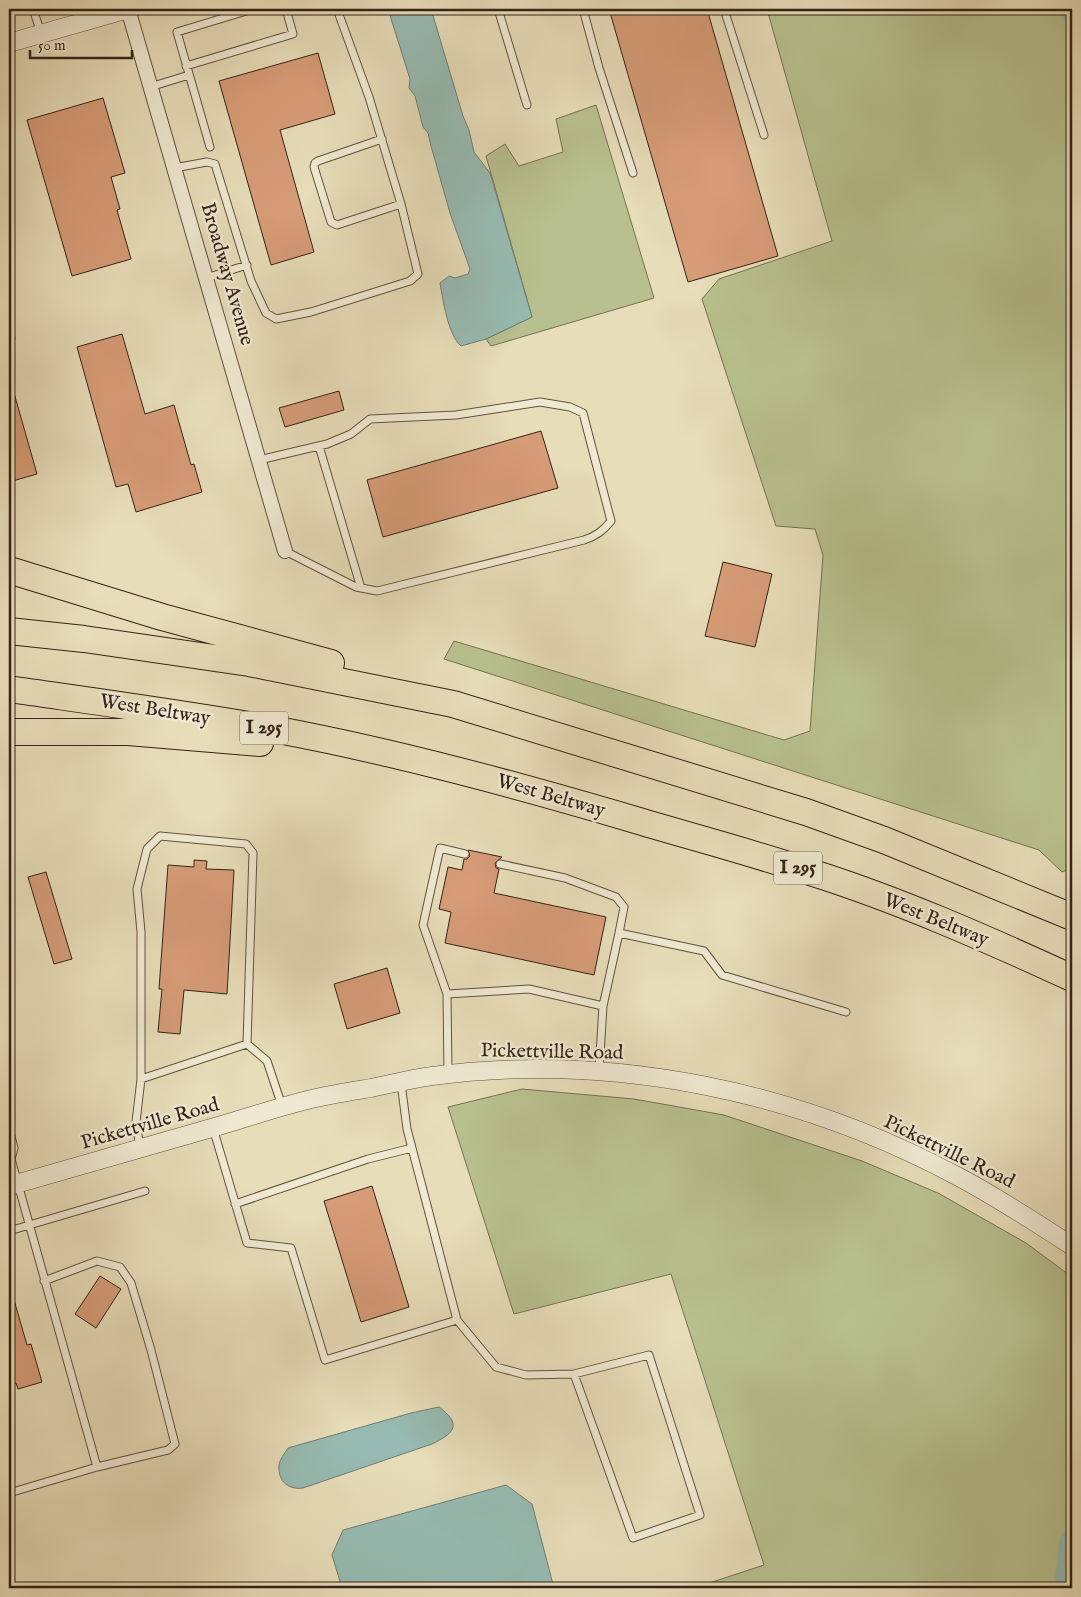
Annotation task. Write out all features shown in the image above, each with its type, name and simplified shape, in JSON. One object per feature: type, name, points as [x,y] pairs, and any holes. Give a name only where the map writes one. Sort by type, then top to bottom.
[{"type":"highway","points":[[9,570],[162,617],[371,674],[453,704],[806,812],[884,840],[1072,918]]},
{"type":"highway","points":[[9,631],[84,639],[249,663],[453,704]]},
{"type":"highway","name":"West Beltway","points":[[9,689],[168,711],[280,730],[387,753],[515,784],[811,872],[996,943],[1072,978]]},
{"type":"highway","points":[[9,732],[128,732],[244,741],[343,756],[424,774],[515,784]]},
{"type":"street","points":[[9,43],[128,9]]},
{"type":"street","name":"Broadway Avenue","points":[[128,9],[285,551]]},
{"type":"street","name":"Pickettville Road","points":[[13,1185],[316,1098],[448,1074],[516,1070],[599,1071],[700,1084],[771,1101],[832,1121],[896,1146],[956,1176],[1012,1206],[1072,1246]]},
{"type":"lane","points":[[33,9],[40,33]]},
{"type":"lane","points":[[210,147],[176,32],[253,9]]},
{"type":"lane","points":[[186,66],[293,34],[286,9]]},
{"type":"lane","points":[[174,168],[207,162],[215,164],[252,282],[266,313],[276,319],[311,312],[410,281],[418,274],[401,204],[382,139],[337,9]]},
{"type":"lane","points":[[498,9],[527,105]]},
{"type":"lane","points":[[583,9],[599,68],[633,173]]},
{"type":"lane","points":[[724,9],[764,135]]},
{"type":"lane","points":[[150,87],[189,75]]},
{"type":"lane","points":[[382,139],[318,161],[314,167],[331,222],[334,224],[337,225],[401,204]]},
{"type":"lane","points":[[206,278],[246,265]]},
{"type":"lane","points":[[9,330],[11,338]]},
{"type":"lane","points":[[259,460],[319,446],[351,434],[370,418],[456,415],[540,402],[570,407],[583,413],[611,521],[597,535],[584,540],[417,582],[377,590],[356,587],[285,551]]},
{"type":"lane","points":[[319,446],[361,588]]},
{"type":"lane","points":[[140,1148],[136,1122],[141,1079],[141,932],[137,889],[147,849],[160,836],[246,844],[253,853],[247,1044]]},
{"type":"lane","points":[[448,1074],[447,994],[423,925],[440,848],[465,854]]},
{"type":"lane","points":[[500,864],[565,878],[616,897],[624,907],[603,1006],[599,1071]]},
{"type":"lane","points":[[619,933],[704,951],[722,975],[846,1012]]},
{"type":"lane","points":[[447,994],[530,989],[603,1006]]},
{"type":"lane","points":[[141,1079],[247,1044]]},
{"type":"lane","points":[[247,1044],[267,1061],[282,1108]]},
{"type":"lane","points":[[401,1082],[407,1129],[458,1320],[496,1367],[526,1375],[574,1374],[649,1355],[700,1515],[633,1538],[574,1374]]},
{"type":"lane","points":[[212,1128],[247,1243],[291,1248],[325,1360],[458,1320]]},
{"type":"lane","points":[[9,1129],[14,1148],[10,1158],[13,1185],[29,1225],[97,1467]]},
{"type":"lane","points":[[235,1204],[368,1159],[412,1148]]},
{"type":"lane","points":[[9,1231],[145,1191]]},
{"type":"lane","points":[[9,1493],[97,1467],[168,1450],[175,1444],[151,1350],[131,1283],[120,1267],[97,1261],[44,1281]]},
{"type":"green space","points":[[767,9],[1072,9],[1072,868],[1062,872],[1039,850],[444,659],[454,641],[784,740],[810,731],[823,555],[815,529],[776,526],[702,299],[719,279],[832,241]]},
{"type":"green space","points":[[596,105],[654,298],[491,346],[486,339],[532,317],[486,156],[505,144],[519,166],[563,152],[556,119]]},
{"type":"green space","points":[[522,1089],[634,1099],[724,1115],[862,1161],[938,1193],[1026,1243],[1072,1277],[1072,1588],[694,1588],[764,1565],[671,1274],[514,1314],[448,1107]]},
{"type":"water","points":[[388,9],[431,9],[463,116],[469,130],[474,152],[490,173],[532,317],[486,339],[461,346],[456,341],[449,326],[440,283],[449,276],[455,278],[468,274],[470,269],[450,213],[428,133],[423,127],[415,96],[409,88],[410,79]]},
{"type":"water","points":[[439,1407],[451,1418],[453,1428],[446,1436],[432,1444],[303,1488],[293,1488],[282,1481],[279,1464],[288,1448],[411,1413]]},
{"type":"water","points":[[506,1485],[532,1504],[554,1588],[342,1588],[332,1555],[343,1530]]},
{"type":"building","points":[[609,9],[707,9],[778,256],[688,282]]},
{"type":"building","points":[[318,53],[335,114],[280,130],[314,252],[271,265],[219,81]]},
{"type":"building","points":[[103,98],[125,173],[111,177],[120,209],[117,210],[131,259],[72,276],[27,120]]},
{"type":"building","points":[[122,334],[145,414],[174,405],[191,465],[194,464],[202,492],[136,512],[128,484],[116,487],[77,347]]},
{"type":"building","points":[[12,386],[37,474],[9,482],[9,387]]},
{"type":"building","points":[[339,391],[344,410],[285,427],[279,408]]},
{"type":"building","points":[[541,431],[558,488],[383,537],[367,480]]},
{"type":"building","points":[[723,562],[772,574],[755,647],[705,636]]},
{"type":"building","points":[[468,850],[502,857],[495,863],[496,868],[499,869],[494,893],[606,917],[594,975],[445,943],[451,912],[439,909],[448,867],[462,870],[464,859],[470,856]]},
{"type":"building","points":[[194,860],[207,861],[206,869],[234,870],[227,994],[184,990],[180,1034],[158,1032],[162,989],[159,989],[168,865],[194,867]]},
{"type":"building","points":[[46,872],[72,959],[54,964],[28,877]]},
{"type":"building","points":[[387,968],[400,1013],[347,1029],[334,984]]},
{"type":"building","points":[[372,1186],[409,1307],[361,1322],[324,1201]]},
{"type":"building","points":[[100,1276],[121,1289],[96,1328],[75,1314]]},
{"type":"building","points":[[9,1293],[12,1293],[27,1345],[31,1344],[42,1382],[18,1389],[16,1383],[9,1385]]},
{"type":"waterway","points":[[1066,1588],[1072,1542]]}]
